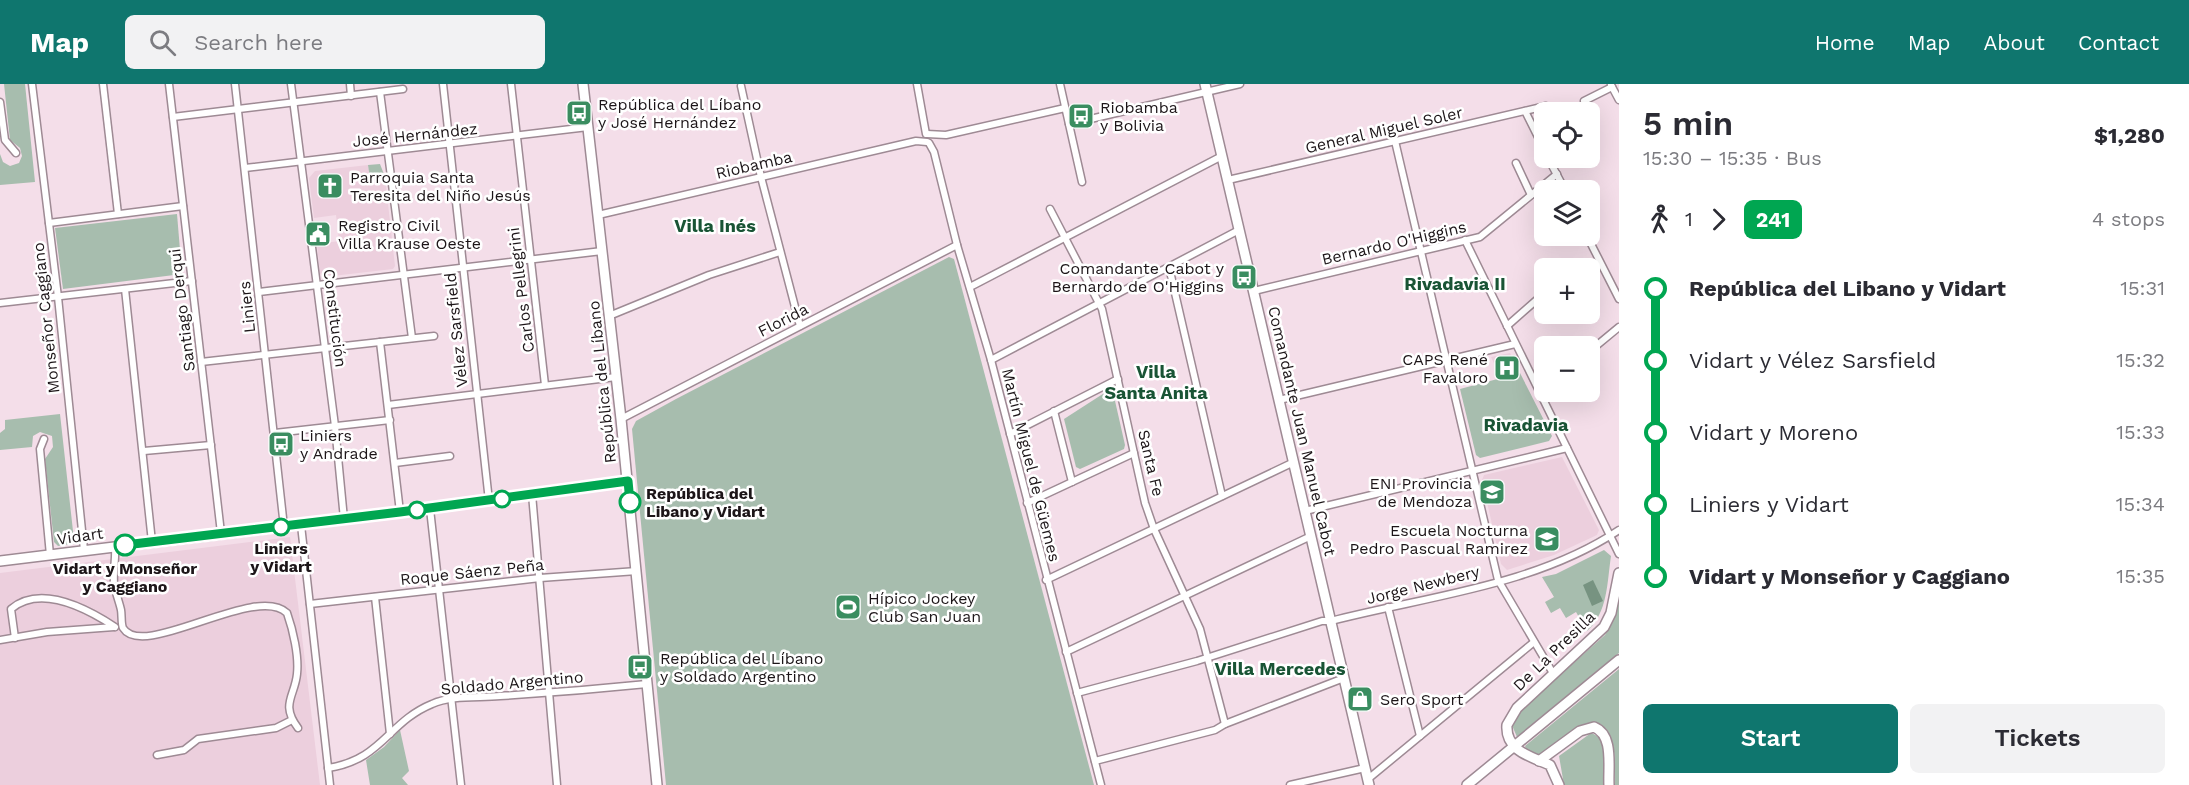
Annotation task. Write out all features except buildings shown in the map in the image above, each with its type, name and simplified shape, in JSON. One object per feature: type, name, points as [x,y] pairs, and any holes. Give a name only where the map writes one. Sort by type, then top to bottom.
[{"type":"main road","name":"República del Líbano","points":[[583,84],[628,481],[657,785]]},
{"type":"main road","name":"Comandante Juan Manuel Cabot","points":[[1206,88],[1368,782]]},
{"type":"main road","name":"Vidart","points":[[0,561],[301,525],[628,481]]},
{"type":"main road","name":"De La Presilla","points":[[1515,746],[1506,732],[1510,717],[1606,624],[1619,573]]},
{"type":"main road","points":[[1467,785],[1619,660]]},
{"type":"main road","points":[[1539,761],[1580,731],[1594,728],[1603,733],[1607,740],[1609,785]]},
{"type":"main road","points":[[1515,746],[1527,757],[1554,769],[1559,785]]},
{"type":"street","name":"Monseñor Caggiano","points":[[32,84],[58,297],[84,550]]},
{"type":"street","points":[[103,84],[118,214]]},
{"type":"street","name":"Santiago Derqui","points":[[169,84],[221,533]]},
{"type":"street","name":"Liniers","points":[[235,84],[284,527]]},
{"type":"street","name":"Constitución","points":[[291,84],[335,426],[344,519]]},
{"type":"street","points":[[350,84],[351,96]]},
{"type":"street","name":"Vélez Sarsfield","points":[[443,84],[489,501]]},
{"type":"street","name":"Carlos Pellegrini","points":[[511,84],[545,385]]},
{"type":"street","name":"Martín Miguel de Güemes","points":[[917,84],[957,245],[991,360],[1046,580],[1101,785]]},
{"type":"street","points":[[1060,84],[1082,182]]},
{"type":"street","points":[[1069,124],[1206,88],[1240,84]]},
{"type":"street","points":[[1584,101],[1611,85],[1619,100]]},
{"type":"street","points":[[741,86],[760,177],[801,326]]},
{"type":"street","points":[[173,117],[404,89]]},
{"type":"street","points":[[380,92],[412,338]]},
{"type":"street","points":[[0,102],[5,140],[16,153]]},
{"type":"street","name":"Riobamba","points":[[598,215],[1065,108]]},
{"type":"street","name":"General Miguel Soler","points":[[1228,180],[1534,109]]},
{"type":"street","points":[[1525,111],[1534,129]]},
{"type":"street","name":"José Hernández","points":[[245,168],[588,128]]},
{"type":"street","points":[[1395,141],[1498,580],[1554,675]]},
{"type":"street","points":[[970,287],[1222,156]]},
{"type":"street","points":[[1516,163],[1531,195]]},
{"type":"street","points":[[1554,168],[1560,180]]},
{"type":"street","name":"Bernardo O'Higgins","points":[[1254,291],[1480,237],[1557,174]]},
{"type":"street","points":[[49,223],[183,206]]},
{"type":"street","name":"Santa Fe","points":[[1050,209],[1099,304],[1154,529],[1200,629],[1225,724]]},
{"type":"street","points":[[991,360],[1239,230]]},
{"type":"street","points":[[1465,240],[1515,344],[1534,377]]},
{"type":"street","name":"Florida","points":[[621,419],[957,245]]},
{"type":"street","points":[[1592,246],[1619,299]]},
{"type":"street","points":[[259,292],[602,251]]},
{"type":"street","points":[[609,316],[709,275],[780,252]]},
{"type":"street","points":[[1169,267],[1222,496]]},
{"type":"street","points":[[0,303],[192,281]]},
{"type":"street","points":[[125,289],[144,450],[152,542]]},
{"type":"street","points":[[1506,326],[1534,302]]},
{"type":"street","points":[[1600,343],[1619,327]]},
{"type":"street","points":[[201,362],[325,346],[434,336]]},
{"type":"street","points":[[380,342],[400,512]]},
{"type":"street","points":[[1279,400],[1515,344]]},
{"type":"street","points":[[388,405],[616,377]]},
{"type":"street","points":[[1010,434],[1118,379]]},
{"type":"street","points":[[1547,402],[1619,554]]},
{"type":"street","points":[[1054,411],[1072,482]]},
{"type":"street","points":[[275,433],[390,420]]},
{"type":"street","points":[[44,440],[40,449],[50,555]]},
{"type":"street","points":[[144,450],[211,445]]},
{"type":"street","points":[[1305,511],[1567,448]]},
{"type":"street","points":[[1027,503],[1134,453]]},
{"type":"street","points":[[395,463],[450,456]]},
{"type":"street","points":[[1046,580],[1294,462]]},
{"type":"street","points":[[532,494],[557,785]]},
{"type":"street","points":[[430,508],[461,785]]},
{"type":"street","points":[[301,525],[330,785]]},
{"type":"street","name":"Jorge Newbery","points":[[1077,693],[1207,658],[1322,621],[1331,621],[1553,565],[1619,530]]},
{"type":"street","points":[[1066,652],[1311,536]]},
{"type":"street","points":[[115,546],[114,585],[123,628]]},
{"type":"street","points":[[116,562],[120,570]]},
{"type":"street","name":"Roque Sáenz Peña","points":[[310,604],[540,578],[637,571]]},
{"type":"street","points":[[15,638],[11,609],[27,598],[38,597],[71,605],[115,627]]},
{"type":"street","points":[[375,597],[390,734]]},
{"type":"street","points":[[0,640],[47,632],[115,627],[123,628],[130,633],[150,634],[178,630],[245,608],[264,605],[280,607],[287,613],[291,624],[297,674],[289,698],[292,720],[298,728]]},
{"type":"street","points":[[1388,607],[1420,736]]},
{"type":"street","points":[[1368,782],[1534,642]]},
{"type":"street","points":[[1095,761],[1215,730],[1225,724],[1344,678]]},
{"type":"street","name":"Soldado Argentino","points":[[328,768],[358,759],[378,748],[390,734],[432,703],[647,684]]},
{"type":"street","points":[[157,755],[184,750],[198,739],[276,728],[292,720]]},
{"type":"street","points":[[1290,785],[1365,768]]},
{"type":"shaded area","points":[[4,84],[25,84],[35,182],[0,185],[0,154],[3,162],[10,166],[19,163],[22,156],[20,148],[10,140]]},
{"type":"shaded area","points":[[380,164],[385,177],[370,179],[368,165]]},
{"type":"shaded area","points":[[368,165],[370,179],[385,177],[395,266],[393,269],[324,277],[320,274],[317,244],[339,241],[336,215],[314,218],[309,178],[315,171]]},
{"type":"shaded area","points":[[177,214],[182,274],[63,289],[55,228]]},
{"type":"shaded area","name":"Hípico Jockey Club San Juan","points":[[949,257],[954,259],[1094,785],[666,785],[632,429],[636,421]]},
{"type":"shaded area","name":"CAPS René Favaloro","points":[[1510,353],[1520,373],[1501,378],[1491,357]]},
{"type":"shaded area","points":[[1520,373],[1552,436],[1549,441],[1480,458],[1476,455],[1460,389]]},
{"type":"shaded area","points":[[1109,390],[1113,392],[1124,449],[1080,469],[1076,467],[1064,419]]},
{"type":"shaded area","points":[[60,414],[74,540],[70,544],[58,546],[54,542],[45,459],[53,447],[52,436],[40,432],[33,436],[32,447],[0,450],[0,433],[5,429],[5,420]]},
{"type":"shaded area","points":[[1562,457],[1599,530],[1597,535],[1554,555],[1507,570],[1501,564],[1482,480],[1484,475]]},
{"type":"shaded area","points":[[290,537],[320,785],[0,785],[0,573]]},
{"type":"shaded area","points":[[1604,550],[1611,556],[1603,606],[1594,624],[1587,631],[1576,612],[1566,618],[1560,608],[1551,613],[1545,602],[1554,597],[1542,577],[1556,574]]},
{"type":"shaded area","points":[[1593,580],[1603,601],[1592,606],[1583,585]]},
{"type":"shaded area","points":[[1619,597],[1619,653],[1517,737],[1511,723],[1516,714],[1605,635],[1614,619]]},
{"type":"shaded area","points":[[1619,669],[1619,785],[1615,785],[1613,743],[1605,729],[1599,724],[1582,725],[1540,755],[1527,751],[1525,746]]},
{"type":"shaded area","points":[[400,730],[409,771],[402,778],[408,785],[370,785],[366,760],[384,747]]},
{"type":"shaded area","points":[[1591,733],[1597,736],[1603,747],[1604,785],[1564,785],[1559,756]]},
{"type":"bus line","name":"241","points":[[125,545],[301,525],[628,481],[630,502]]},
{"type":"place","name":"República del Líbano y José Hernández","points":[[579,113]]},
{"type":"place","name":"Riobamba y Bolivia","points":[[1081,116]]},
{"type":"place","name":"Parroquia Santa Teresita del Niño Jesús","points":[[330,186]]},
{"type":"place","name":"Registro Civil Villa Krause Oeste","points":[[318,234]]},
{"type":"place","name":"Comandante Cabot y Bernardo de O'Higgins","points":[[1244,277]]},
{"type":"place","name":"CAPS René Favaloro","points":[[1507,368]]},
{"type":"place","name":"Liniers y Andrade","points":[[281,444]]},
{"type":"place","name":"ENI Provincia de Mendoza","points":[[1492,492]]},
{"type":"place","name":"República del Libano y Vidart","points":[[630,502]]},
{"type":"place","name":"Liniers y Vidart","points":[[281,527]]},
{"type":"place","name":"Escuela Nocturna Pedro Pascual Ramirez","points":[[1547,539]]},
{"type":"place","name":"Vidart y Monseñor y Caggiano","points":[[125,545]]},
{"type":"place","name":"Hípico Jockey Club San Juan","points":[[848,607]]},
{"type":"place","name":"República del Líbano y Soldado Argentino","points":[[640,667]]},
{"type":"place","name":"Sero Sport","points":[[1360,699]]},
{"type":"district","name":"Villa Inés","points":[[715,225]]},
{"type":"district","name":"Rivadavia II","points":[[1455,283]]},
{"type":"district","name":"Villa Santa Anita","points":[[1156,381]]},
{"type":"district","name":"Rivadavia","points":[[1526,424]]},
{"type":"district","name":"Villa Mercedes","points":[[1280,668]]}]
